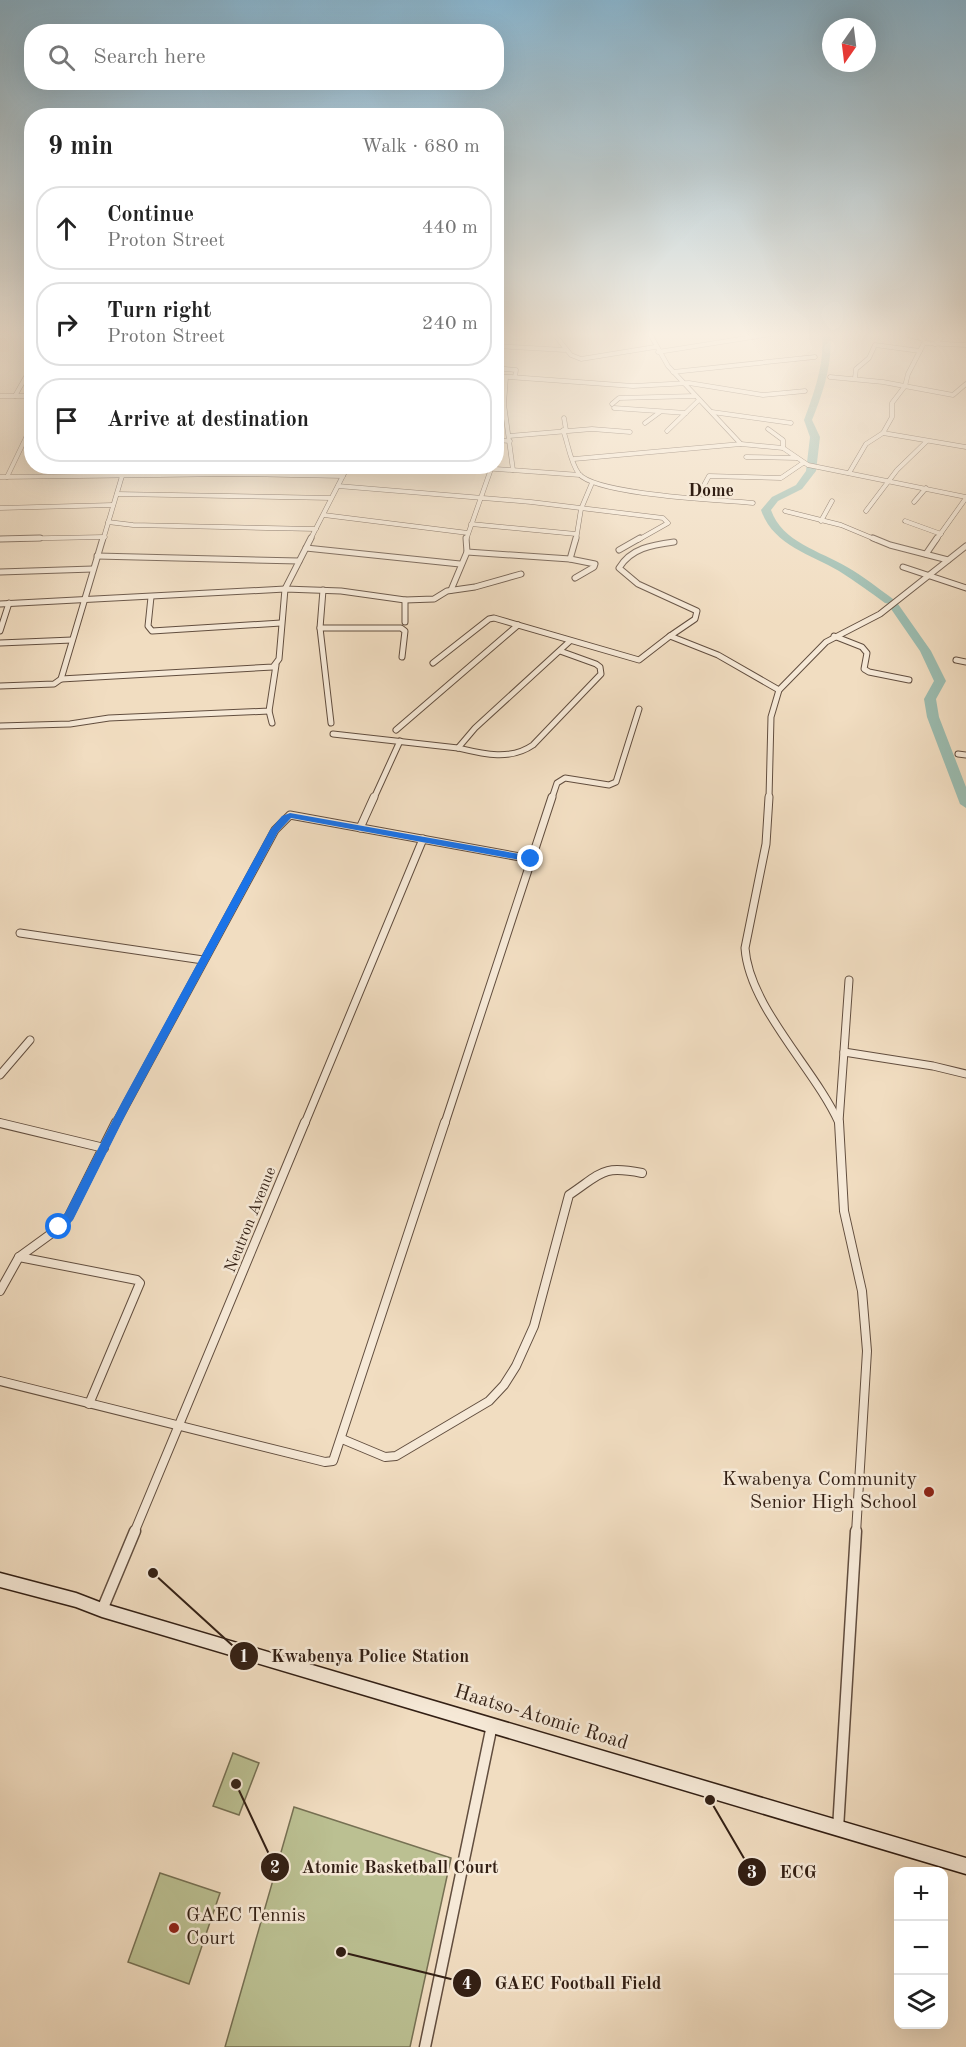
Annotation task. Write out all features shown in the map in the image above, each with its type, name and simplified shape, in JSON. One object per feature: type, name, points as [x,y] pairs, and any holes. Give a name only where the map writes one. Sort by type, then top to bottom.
[{"type":"main road","name":"Haatso-Atomic Road","points":[[0,1580],[76,1600],[102,1610],[966,1866]]},
{"type":"street","points":[[509,430],[513,471]]},
{"type":"street","points":[[564,430],[580,475]]},
{"type":"street","points":[[504,439],[582,430]]},
{"type":"street","points":[[607,430],[630,432]]},
{"type":"street","points":[[728,430],[741,444]]},
{"type":"street","points":[[769,430],[783,440],[783,448]]},
{"type":"street","points":[[849,473],[862,448],[873,437],[883,433],[966,447]]},
{"type":"street","points":[[7,477],[24,441]]},
{"type":"street","points":[[866,511],[888,480],[927,441]]},
{"type":"street","points":[[574,459],[741,444],[783,448],[805,464],[966,497],[926,554]]},
{"type":"street","points":[[746,457],[797,458]]},
{"type":"street","points":[[697,498],[709,476],[781,478],[805,464]]},
{"type":"street","points":[[504,470],[580,475],[592,483],[697,498],[753,503]]},
{"type":"street","points":[[0,477],[180,474],[343,476],[285,589],[279,659],[276,665],[269,711],[272,723]]},
{"type":"street","points":[[451,590],[467,552],[465,545],[468,533],[483,499],[490,474]]},
{"type":"street","points":[[61,679],[122,475]]},
{"type":"street","points":[[570,559],[573,555],[581,509],[592,483]]},
{"type":"street","points":[[338,486],[663,518],[668,523],[619,550]]},
{"type":"street","points":[[914,502],[926,488]]},
{"type":"street","points":[[117,494],[331,498]]},
{"type":"street","points":[[821,521],[832,501]]},
{"type":"street","points":[[0,508],[113,505]]},
{"type":"street","points":[[785,511],[842,525],[890,545],[948,561]]},
{"type":"street","points":[[324,515],[468,533]]},
{"type":"street","points":[[905,520],[941,534]]},
{"type":"street","points":[[108,522],[316,529]]},
{"type":"street","points":[[471,524],[576,534]]},
{"type":"street","points":[[0,539],[105,537]]},
{"type":"street","points":[[433,663],[483,621],[494,618],[639,660],[695,619],[697,611],[627,577],[620,568],[623,561],[644,547],[674,542]]},
{"type":"street","points":[[839,1122],[757,991],[746,962],[747,932],[768,822],[771,717],[779,690],[834,636],[880,614],[966,546]]},
{"type":"street","points":[[306,548],[460,564]]},
{"type":"street","points":[[467,552],[570,559],[595,564],[575,578]]},
{"type":"street","points":[[97,556],[299,561]]},
{"type":"street","points":[[903,567],[930,574],[966,588]]},
{"type":"street","points":[[0,572],[93,569]]},
{"type":"street","points":[[0,604],[285,589],[323,590],[405,600],[437,599],[451,590],[475,587],[521,574]]},
{"type":"street","points":[[323,590],[320,628],[331,723]]},
{"type":"street","points":[[151,597],[148,626],[152,631],[281,623]]},
{"type":"street","points":[[405,600],[405,622]]},
{"type":"street","points":[[0,631],[9,603]]},
{"type":"street","points":[[396,730],[518,625]]},
{"type":"street","points":[[320,628],[401,628],[405,632],[402,657]]},
{"type":"street","points":[[670,636],[718,655],[779,690]]},
{"type":"street","points":[[834,636],[862,647],[867,653],[864,669],[868,672],[909,680]]},
{"type":"street","points":[[0,643],[72,640]]},
{"type":"street","points":[[458,748],[475,728],[570,641]]},
{"type":"street","points":[[333,734],[510,755],[526,751],[601,674],[600,667],[596,664],[560,651]]},
{"type":"street","points":[[956,660],[966,662]]},
{"type":"street","points":[[0,686],[54,684],[61,679],[190,670],[269,668],[276,665]]},
{"type":"street","points":[[0,1381],[325,1462],[333,1461],[558,780],[565,778],[609,784],[616,782],[639,710]]},
{"type":"street","points":[[0,726],[70,724],[109,718],[269,711]]},
{"type":"street","points":[[360,828],[400,741]]},
{"type":"street","points":[[958,754],[966,755]]},
{"type":"street","points":[[0,1290],[20,1257],[59,1227],[69,1216],[203,960],[275,830],[285,818],[290,815],[531,859]]},
{"type":"street","name":"Neutron Avenue","points":[[102,1610],[423,839]]},
{"type":"street","points":[[20,933],[203,960]]},
{"type":"street","points":[[838,1829],[867,1351],[862,1291],[844,1211],[839,1122],[849,980]]},
{"type":"street","points":[[0,1075],[30,1040]]},
{"type":"street","points":[[844,1052],[933,1066],[966,1074]]},
{"type":"street","points":[[0,1123],[104,1148]]},
{"type":"street","points":[[342,1439],[384,1457],[396,1456],[489,1401],[511,1374],[534,1324],[569,1195],[607,1169],[618,1168],[642,1173]]},
{"type":"street","points":[[20,1257],[136,1280],[140,1283],[89,1404]]},
{"type":"street","points":[[425,2047],[492,1725]]},
{"type":"green space","points":[[233,1753],[259,1763],[239,1815],[213,1806]]},
{"type":"green space","points":[[294,1807],[451,1858],[410,2047],[225,2047]]},
{"type":"green space","name":"GAEC Tennis Court","points":[[160,1873],[220,1893],[189,1984],[128,1962]]},
{"type":"waterway","points":[[812,430],[815,437],[811,471],[799,487],[775,499],[766,510],[770,520],[776,529],[795,544],[845,570],[889,601]]},
{"type":"waterway","points":[[894,606],[926,651],[936,670],[940,681],[930,699],[933,717],[966,804]]},
{"type":"place","name":"Kwabenya Community Senior High School","points":[[929,1492]]},
{"type":"place","name":"Kwabenya Police Station","points":[[153,1573]]},
{"type":"place","name":"Atomic Basketball Court","points":[[236,1784]]},
{"type":"place","name":"ECG","points":[[710,1800]]},
{"type":"place","name":"GAEC Tennis Court","points":[[174,1928]]},
{"type":"place","name":"GAEC Football Field","points":[[341,1952]]},
{"type":"district","name":"Dome","points":[[711,491]]},
{"type":"route","points":[[59,1227],[69,1216],[126,1103],[203,960],[275,830],[285,818],[290,815],[531,859]]}]
